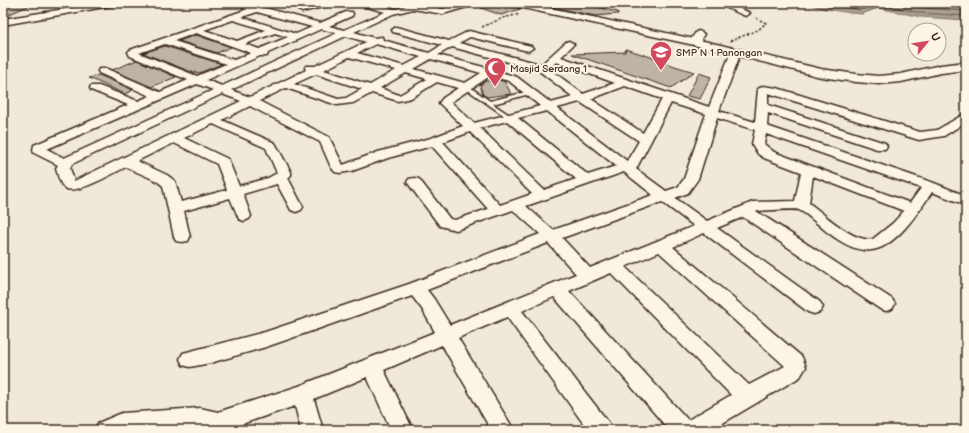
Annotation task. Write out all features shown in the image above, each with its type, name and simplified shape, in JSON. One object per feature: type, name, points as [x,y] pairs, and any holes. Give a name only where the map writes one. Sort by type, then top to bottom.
[{"type":"street","points":[[3,22],[116,3]]},
{"type":"street","points":[[302,10],[328,3]]},
{"type":"street","points":[[363,3],[393,11],[400,11],[412,6]]},
{"type":"street","points":[[401,3],[443,12],[471,3]]},
{"type":"street","points":[[514,3],[698,38],[728,50],[821,73],[868,80],[900,78],[941,69],[966,66]]},
{"type":"street","points":[[720,3],[746,13]]},
{"type":"street","points":[[60,4],[65,7],[67,11]]},
{"type":"street","points":[[624,83],[582,98],[547,107],[471,127],[435,141],[383,155],[347,168],[340,169],[334,162],[332,152],[325,140],[250,101],[133,54],[133,52],[232,17],[247,5],[376,40],[512,80],[530,93],[547,107],[627,169],[814,307]]},
{"type":"street","points":[[64,163],[222,89],[288,61],[393,11]]},
{"type":"street","points":[[17,12],[27,18]]},
{"type":"street","points":[[64,163],[40,151],[40,148],[158,95],[261,53],[349,14]]},
{"type":"street","points":[[232,17],[297,36]]},
{"type":"street","points":[[64,163],[63,168],[68,183],[71,186],[74,186],[286,85],[410,23]]},
{"type":"street","points":[[216,38],[252,24]]},
{"type":"street","points":[[195,30],[398,98],[407,96],[435,79]]},
{"type":"street","points":[[238,44],[275,30]]},
{"type":"street","points":[[396,30],[542,68],[582,98],[646,140]]},
{"type":"street","points":[[286,85],[340,103],[349,101],[469,34],[528,48]]},
{"type":"street","points":[[164,41],[234,63]]},
{"type":"street","points":[[536,42],[508,59],[447,100],[445,103],[490,144],[541,195]]},
{"type":"street","points":[[542,68],[569,44]]},
{"type":"street","points":[[190,359],[210,355],[266,339],[415,288],[551,236],[663,196],[677,193],[689,183],[713,112],[728,50]]},
{"type":"street","points":[[348,54],[467,87]]},
{"type":"street","points":[[555,58],[624,83],[929,186],[966,201]]},
{"type":"street","points":[[103,71],[158,95]]},
{"type":"street","points":[[913,209],[775,158],[764,152],[758,144],[761,128],[763,91],[767,85],[919,136],[940,133],[966,117]]},
{"type":"street","points":[[95,88],[137,105]]},
{"type":"street","points":[[414,182],[445,223],[450,225],[466,222],[586,180],[627,169],[646,140],[668,98]]},
{"type":"street","points":[[762,107],[881,146]]},
{"type":"street","points":[[509,117],[586,180]]},
{"type":"street","points":[[175,208],[281,178],[284,175],[284,172],[271,146],[212,120]]},
{"type":"street","points":[[174,138],[223,162],[244,216]]},
{"type":"street","points":[[435,141],[498,211]]},
{"type":"street","points":[[125,161],[166,181],[172,188],[182,237]]},
{"type":"street","points":[[801,205],[808,170]]},
{"type":"street","points":[[281,178],[296,206]]},
{"type":"street","points":[[106,430],[122,423],[200,418],[220,426],[372,366],[586,275],[758,206],[801,205],[846,238],[864,245],[873,245],[880,242],[904,222],[929,186]]},
{"type":"street","points":[[516,205],[551,236],[586,275]]},
{"type":"street","points":[[745,211],[886,304]]},
{"type":"street","points":[[661,245],[795,363],[796,367],[793,371],[692,430]]},
{"type":"street","points":[[613,265],[748,397]]},
{"type":"street","points":[[415,288],[428,304],[503,430]]},
{"type":"street","points":[[556,288],[683,430]]},
{"type":"street","points":[[510,308],[601,430]]},
{"type":"street","points":[[372,366],[402,430]]},
{"type":"street","points":[[302,394],[312,430]]},
{"type":"lane","points":[[467,87],[509,117]]},
{"type":"lane","points":[[489,103],[530,93]]},
{"type":"path","points":[[469,34],[503,18],[544,9]]},
{"type":"path","points":[[728,50],[734,38],[758,31],[766,23],[746,13]]},
{"type":"water","points":[[804,3],[966,3],[966,20],[921,17],[878,8],[862,14],[851,13],[826,9]]},
{"type":"building","points":[[3,3],[35,3],[3,17]]},
{"type":"building","points":[[558,3],[581,6],[584,4],[618,12],[618,14],[595,16],[552,7]]},
{"type":"building","points":[[508,4],[520,9],[501,15],[481,8]]},
{"type":"building","points":[[196,35],[231,47],[217,53],[179,41]]},
{"type":"building","points":[[165,46],[222,64],[199,73],[189,71],[143,53]]},
{"type":"building","points":[[626,49],[694,72],[671,88],[572,54],[625,52]]},
{"type":"building","points":[[137,60],[176,77],[151,87],[112,70]]},
{"type":"building","points":[[699,73],[711,77],[700,99],[687,96]]},
{"type":"building","points":[[99,75],[133,90],[125,94],[89,78]]},
{"type":"building","name":"Masjid Serdang 1","points":[[499,80],[505,82],[511,94],[487,97],[483,95],[480,85],[486,81]]},
{"type":"place","name":"SMP N 1 Panongan","points":[[661,72]]},
{"type":"place","name":"Masjid Serdang 1","points":[[495,88]]}]
